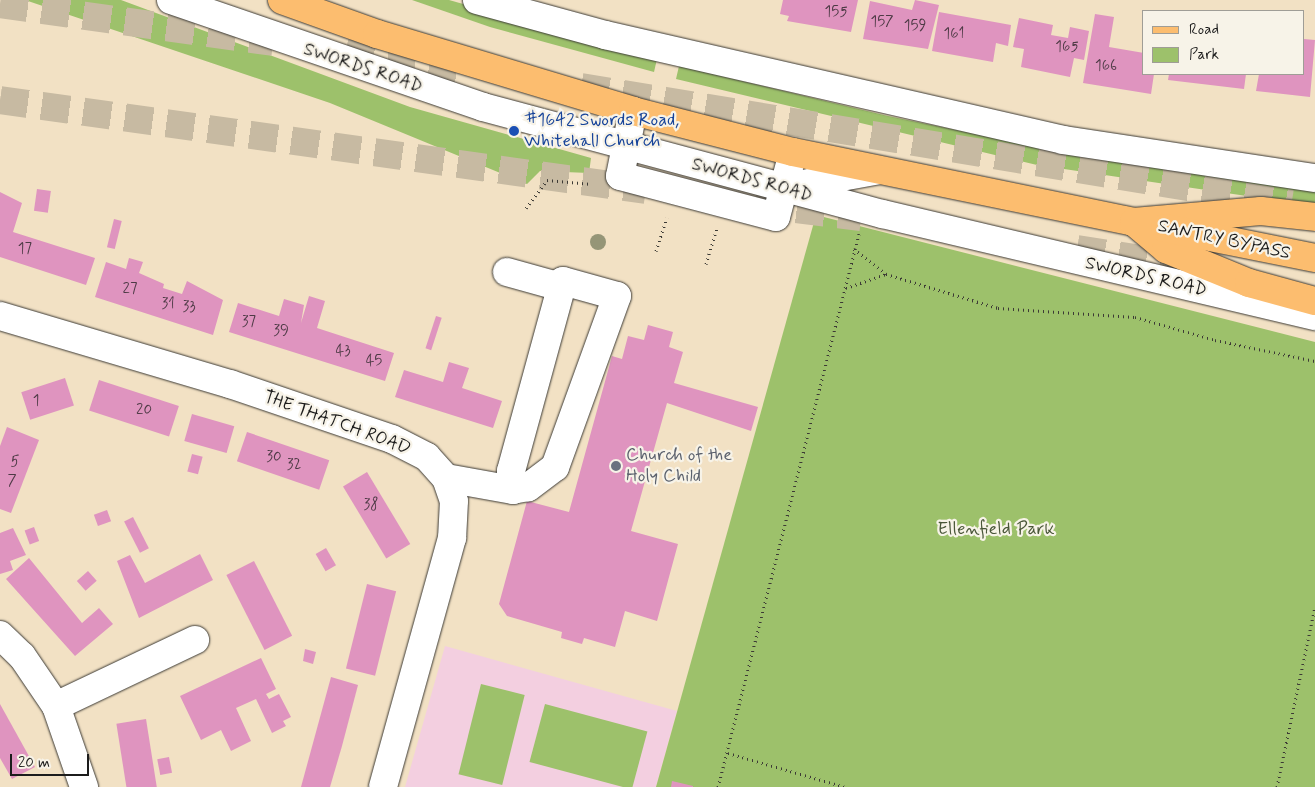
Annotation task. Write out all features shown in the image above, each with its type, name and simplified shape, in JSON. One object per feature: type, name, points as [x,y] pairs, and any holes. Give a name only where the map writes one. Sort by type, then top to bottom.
[{"type":"main road","name":"SWORDS ROAD","points":[[282,0],[377,34],[633,110],[793,152],[1134,222],[1261,211],[1315,217]]},
{"type":"main road","name":"SWORDS ROAD","points":[[1134,222],[1166,248],[1249,284],[1315,301]]},
{"type":"main road","name":"SANTRY BYPASS","points":[[1134,222],[1315,258]]},
{"type":"street","name":"SWORDS ROAD","points":[[171,0],[474,104],[626,146]]},
{"type":"street","points":[[477,0],[624,40],[1063,140],[1315,178]]},
{"type":"street","points":[[633,110],[620,176],[776,217],[793,152]]},
{"type":"street","points":[[783,188],[879,170]]},
{"type":"street","name":"SWORDS ROAD","points":[[783,188],[1315,316]]},
{"type":"street","points":[[506,272],[561,287]]},
{"type":"street","points":[[446,478],[513,490],[528,487],[555,467],[617,296],[563,281],[511,471],[513,490]]},
{"type":"street","name":"THE THATCH ROAD","points":[[2,323],[230,384],[392,439],[426,457],[446,478],[454,501],[452,538],[383,787]]},
{"type":"street","points":[[0,634],[22,656],[56,706],[84,787]]},
{"type":"street","points":[[56,706],[195,640]]},
{"type":"path","points":[[526,208],[547,180],[592,184]]},
{"type":"path","points":[[718,787],[846,288],[854,249],[866,209]]},
{"type":"path","points":[[656,251],[667,218]]},
{"type":"path","points":[[706,264],[717,228]]},
{"type":"path","points":[[854,249],[886,274],[998,308],[1135,316],[1215,340],[1315,361]]},
{"type":"path","points":[[846,288],[886,274]]},
{"type":"path","points":[[1277,787],[1315,606]]},
{"type":"path","points":[[728,753],[845,787]]},
{"type":"shaded area","points":[[445,646],[677,711],[656,787],[405,787]]},
{"type":"green space","points":[[25,0],[121,0],[410,107],[591,158],[589,173],[540,171],[527,184],[330,103]]},
{"type":"green space","points":[[412,0],[449,0],[657,59],[654,72],[490,27]]},
{"type":"green space","points":[[679,66],[888,116],[1073,154],[1315,191],[1315,206],[1037,165],[676,79]]},
{"type":"green space","name":"Ellenfield Park","points":[[816,215],[1315,342],[1315,787],[656,787]]},
{"type":"green space","points":[[481,684],[525,695],[502,785],[459,774]]},
{"type":"green space","points":[[545,704],[647,731],[632,787],[623,787],[529,762]]},
{"type":"building","points":[[783,0],[858,0],[851,32],[787,21],[789,16],[780,14]]},
{"type":"building","points":[[915,0],[939,5],[928,49],[863,39],[870,1],[912,10]]},
{"type":"building","points":[[939,12],[1011,25],[1008,46],[996,43],[993,62],[932,51]]},
{"type":"building","points":[[1095,14],[1114,17],[1109,47],[1142,53],[1142,75],[1154,75],[1151,94],[1083,83]]},
{"type":"building","points":[[1019,18],[1053,25],[1051,35],[1068,38],[1070,27],[1089,31],[1084,60],[1074,58],[1070,77],[1021,67],[1024,49],[1013,47]]},
{"type":"building","points":[[1305,39],[1315,40],[1310,97],[1256,91],[1259,75],[1305,75]]},
{"type":"building","points":[[1169,75],[1246,75],[1244,89],[1168,80]]},
{"type":"building","points":[[37,189],[51,191],[48,213],[34,211]]},
{"type":"building","points":[[0,192],[22,203],[13,232],[95,258],[86,285],[0,257]]},
{"type":"building","points":[[114,219],[122,221],[115,249],[107,247]]},
{"type":"building","points":[[129,258],[143,262],[139,273],[164,284],[163,288],[182,294],[187,281],[223,300],[213,335],[95,297],[106,262],[126,269]]},
{"type":"building","points":[[309,296],[325,301],[317,328],[394,353],[385,381],[229,332],[238,303],[279,316],[284,299],[304,305],[301,323]]},
{"type":"building","points":[[436,316],[442,318],[431,350],[425,348]]},
{"type":"building","name":"Church of the Holy Child","points":[[648,325],[673,332],[669,347],[683,352],[674,383],[758,407],[751,431],[667,403],[631,531],[678,544],[657,621],[625,611],[615,647],[584,638],[582,644],[561,638],[562,632],[507,616],[499,604],[527,501],[569,512],[612,356],[622,359],[628,336],[644,340]]},
{"type":"building","points":[[449,362],[469,368],[462,388],[502,401],[493,428],[395,397],[404,370],[443,382]]},
{"type":"building","points":[[65,378],[74,406],[30,420],[21,392]]},
{"type":"building","points":[[99,380],[179,406],[169,436],[89,410]]},
{"type":"building","points":[[192,414],[234,426],[227,453],[184,441]]},
{"type":"building","points":[[7,427],[39,440],[11,513],[0,509],[0,446]]},
{"type":"building","points":[[247,432],[329,460],[319,490],[237,461]]},
{"type":"building","points":[[192,454],[203,457],[198,474],[187,471]]},
{"type":"building","points":[[367,472],[410,544],[386,558],[343,486]]},
{"type":"building","points":[[107,510],[111,521],[98,526],[94,515]]},
{"type":"building","points":[[133,517],[149,548],[140,553],[124,522]]},
{"type":"building","points":[[34,527],[39,541],[30,545],[25,530]]},
{"type":"building","points":[[13,528],[26,555],[10,561],[13,570],[0,574],[0,533]]},
{"type":"building","points":[[326,548],[336,565],[326,571],[316,554]]},
{"type":"building","points":[[200,554],[213,580],[139,618],[117,561],[130,555],[145,583]]},
{"type":"building","points":[[29,558],[82,623],[99,608],[113,624],[75,656],[6,579]]},
{"type":"building","points":[[254,561],[292,636],[265,650],[226,575]]},
{"type":"building","points":[[88,571],[97,581],[86,591],[77,581]]},
{"type":"building","points":[[367,584],[396,591],[375,676],[346,668]]},
{"type":"building","points":[[305,649],[316,652],[313,664],[303,661]]},
{"type":"building","points":[[261,658],[276,689],[266,694],[269,699],[279,694],[291,717],[283,721],[286,726],[272,733],[256,699],[236,708],[251,741],[231,751],[221,730],[201,740],[180,696]]},
{"type":"building","points":[[331,677],[358,685],[342,746],[330,787],[301,787]]},
{"type":"building","points":[[0,704],[35,767],[12,779],[0,758]]},
{"type":"building","points":[[146,719],[157,787],[126,787],[116,724]]},
{"type":"building","points":[[169,757],[172,773],[160,775],[157,759]]},
{"type":"building","points":[[672,781],[693,786],[693,787],[671,787]]},
{"type":"tunnel","points":[[0,4],[273,42]]},
{"type":"tunnel","points":[[346,53],[469,70]]},
{"type":"tunnel","points":[[581,87],[1291,204]]},
{"type":"tunnel","points":[[0,100],[646,190]]},
{"type":"tunnel","points":[[755,204],[861,217]]},
{"type":"tunnel","points":[[1077,249],[1198,268]]},
{"type":"place","name":"#1642 Swords Road, Whitehall Church","points":[[514,131]]},
{"type":"place","name":"Church of the Holy Child","points":[[616,466]]}]
